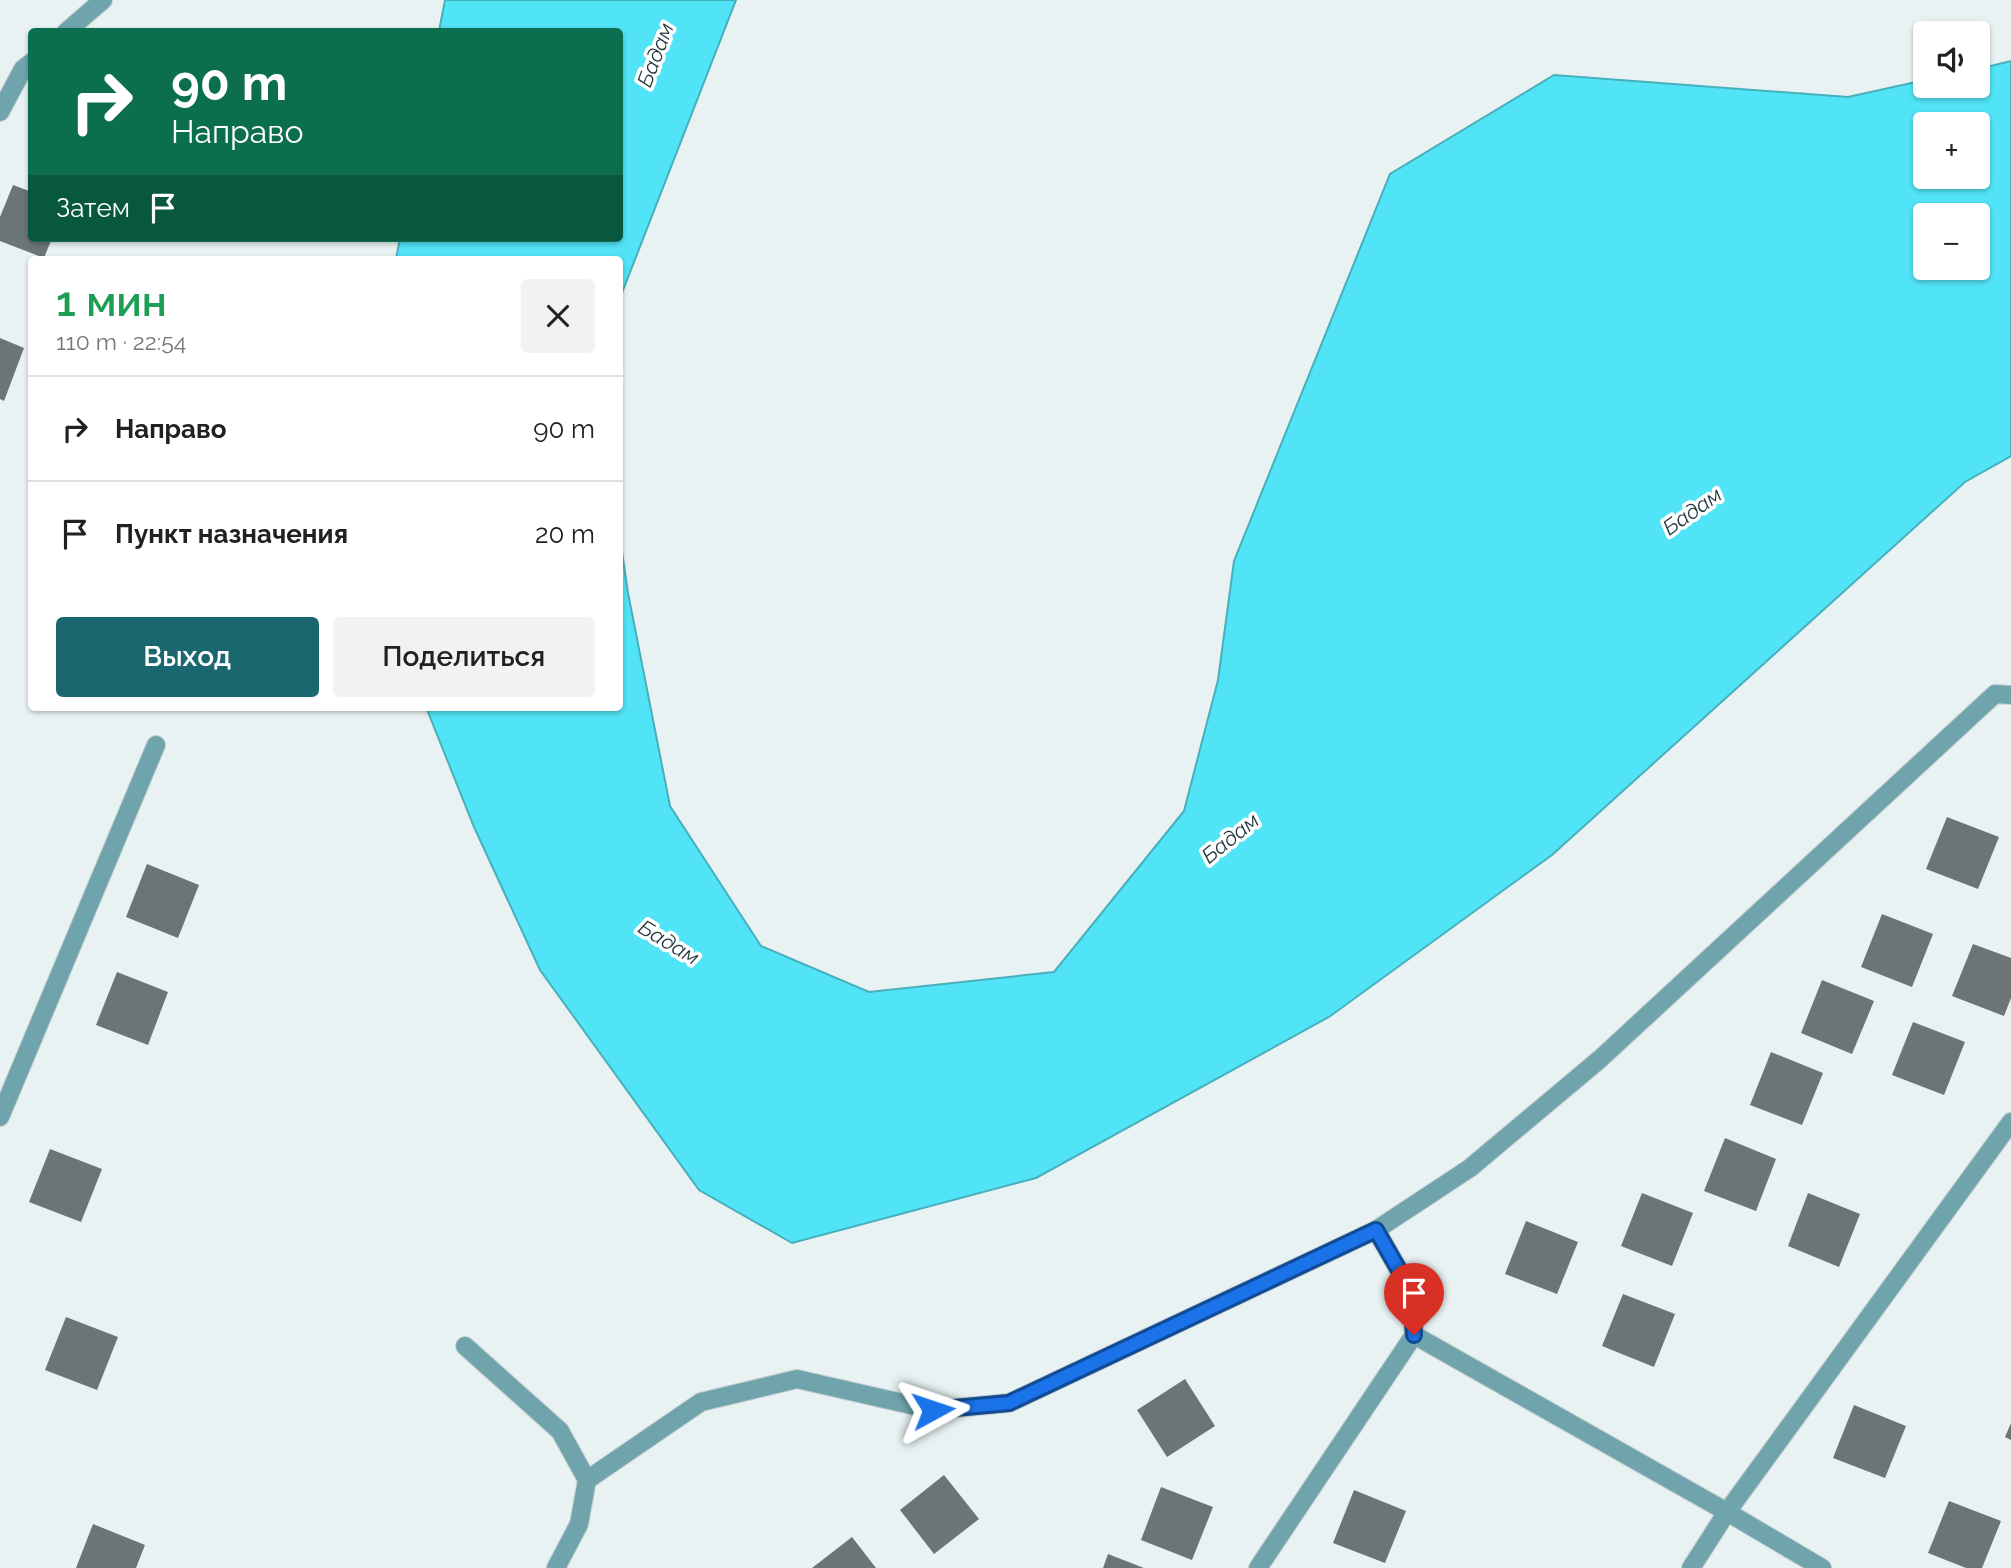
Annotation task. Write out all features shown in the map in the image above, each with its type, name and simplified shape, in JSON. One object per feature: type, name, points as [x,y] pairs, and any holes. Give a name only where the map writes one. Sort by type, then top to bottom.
[{"type":"street","points":[[71,28],[103,0]]},
{"type":"street","points":[[0,112],[23,69],[28,65]]},
{"type":"street","points":[[587,1480],[701,1402],[797,1379],[933,1410],[1009,1403],[1376,1230],[1470,1168],[1600,1059],[1995,694],[2011,695]]},
{"type":"street","points":[[0,1117],[156,746]]},
{"type":"street","points":[[1691,1568],[1727,1512],[2011,1122]]},
{"type":"street","points":[[1258,1568],[1414,1335],[1411,1291],[1376,1230]]},
{"type":"street","points":[[1414,1335],[1822,1568]]},
{"type":"street","points":[[466,1346],[560,1431],[587,1480],[579,1524],[556,1568]]},
{"type":"water","name":"Бадам","points":[[445,0],[736,0],[623,290],[623,256],[397,256],[399,242],[623,242],[623,28],[440,28]]},
{"type":"water","name":"Бадам","points":[[2011,61],[2011,456],[1965,482],[1552,855],[1329,1017],[1036,1178],[792,1243],[699,1190],[540,970],[474,827],[428,711],[623,711],[623,559],[670,806],[761,946],[869,992],[1054,972],[1184,811],[1218,680],[1234,561],[1390,174],[1554,75],[1848,97],[1913,83],[1913,98],[1990,98],[1990,66]]},
{"type":"building","points":[[13,185],[28,191],[28,242],[50,242],[45,256],[0,241],[0,217]]},
{"type":"building","points":[[0,338],[24,348],[4,401],[0,399]]},
{"type":"building","points":[[1947,817],[1999,837],[1978,889],[1926,869]]},
{"type":"building","points":[[147,864],[199,885],[178,938],[126,917]]},
{"type":"building","points":[[1882,914],[1933,934],[1912,987],[1861,967]]},
{"type":"building","points":[[1973,944],[2011,958],[2011,998],[2004,1016],[1952,996]]},
{"type":"building","points":[[117,972],[168,992],[148,1045],[96,1025]]},
{"type":"building","points":[[1822,980],[1874,1001],[1852,1054],[1801,1033]]},
{"type":"building","points":[[1913,1022],[1965,1042],[1944,1095],[1892,1075]]},
{"type":"building","points":[[1771,1052],[1823,1073],[1802,1125],[1750,1105]]},
{"type":"building","points":[[1725,1138],[1776,1159],[1756,1211],[1704,1191]]},
{"type":"building","points":[[50,1149],[102,1169],[81,1222],[29,1202]]},
{"type":"building","points":[[1642,1193],[1693,1213],[1672,1266],[1621,1246]]},
{"type":"building","points":[[1808,1193],[1860,1214],[1839,1267],[1788,1246]]},
{"type":"building","points":[[1526,1221],[1578,1242],[1557,1294],[1505,1274]]},
{"type":"building","points":[[1623,1294],[1675,1314],[1654,1367],[1602,1346]]},
{"type":"building","points":[[66,1317],[118,1337],[97,1390],[45,1370]]},
{"type":"building","points":[[1185,1379],[1215,1426],[1167,1457],[1137,1410]]},
{"type":"building","points":[[1854,1405],[1906,1426],[1885,1478],[1833,1458]]},
{"type":"building","points":[[2011,1423],[2011,1440],[2005,1437]]},
{"type":"building","points":[[944,1475],[979,1519],[934,1554],[900,1510]]},
{"type":"building","points":[[1161,1487],[1213,1507],[1192,1560],[1141,1540]]},
{"type":"building","points":[[1354,1490],[1406,1511],[1385,1563],[1333,1543]]},
{"type":"building","points":[[1949,1501],[2001,1521],[1982,1568],[1966,1568],[1928,1553]]},
{"type":"building","points":[[93,1524],[145,1545],[136,1568],[76,1568]]},
{"type":"building","points":[[852,1537],[876,1568],[812,1568]]},
{"type":"building","points":[[1108,1554],[1144,1568],[1103,1568]]},
{"type":"route","points":[[933,1410],[1009,1403],[1376,1230],[1411,1291],[1414,1335]]}]
